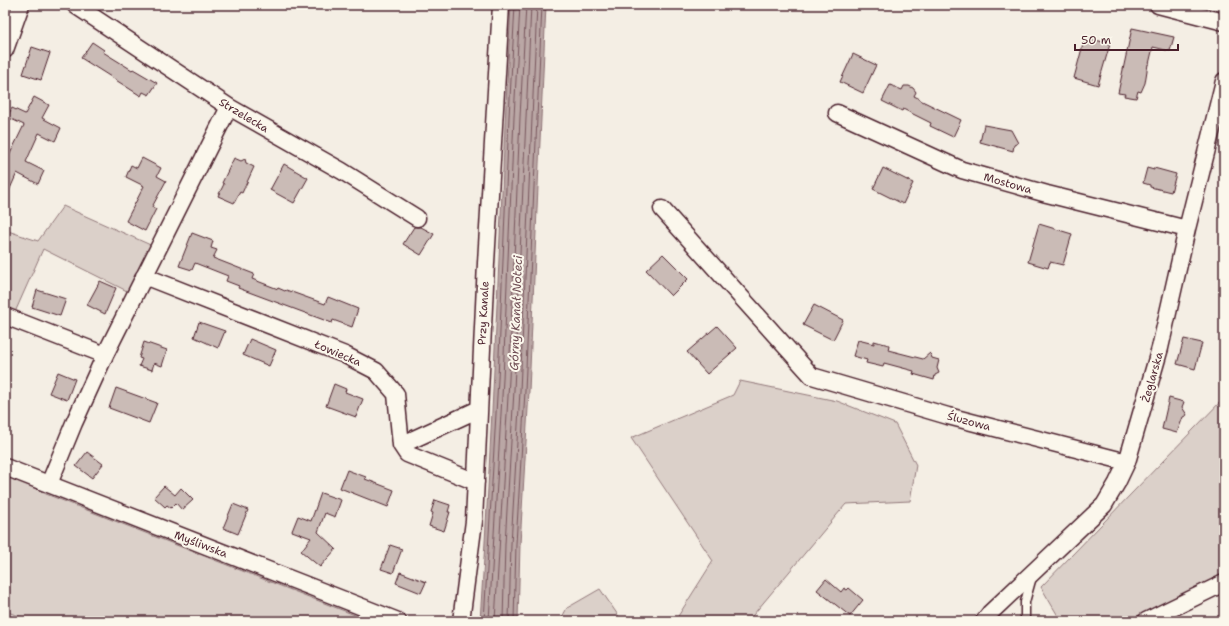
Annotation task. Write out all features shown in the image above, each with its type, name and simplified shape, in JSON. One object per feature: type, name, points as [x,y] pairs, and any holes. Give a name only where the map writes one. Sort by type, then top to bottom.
[{"type":"street","points":[[5,50],[21,5]]},
{"type":"street","name":"Strzelecka","points":[[75,5],[229,107],[342,171],[417,218]]},
{"type":"street","name":"Przy Kanale","points":[[461,621],[474,521],[500,5]]},
{"type":"street","points":[[1158,5],[1224,22]]},
{"type":"street","name":"Żeglarska","points":[[984,621],[1104,505],[1127,462],[1160,348],[1187,229],[1224,83]]},
{"type":"street","points":[[49,484],[105,355],[229,107]]},
{"type":"street","name":"Mostowa","points":[[837,113],[962,170],[1047,194],[1187,229]]},
{"type":"street","name":"Śluzowa","points":[[662,208],[812,376],[948,416],[1127,462]]},
{"type":"street","name":"Łowiecka","points":[[144,276],[345,355],[376,371],[396,394],[401,445]]},
{"type":"street","points":[[5,316],[105,355]]},
{"type":"street","points":[[476,482],[407,454],[401,445],[479,409]]},
{"type":"street","name":"Myśliwska","points":[[5,467],[398,621]]},
{"type":"street","points":[[1146,621],[1224,583]]},
{"type":"lane","points":[[1025,621],[1025,602],[1033,573]]},
{"type":"shaded area","points":[[63,206],[155,247],[135,295],[43,249],[12,319],[5,316],[5,230],[38,241]]},
{"type":"shaded area","points":[[740,381],[837,401],[895,424],[916,465],[910,501],[846,504],[748,621],[675,621],[713,561],[631,438],[733,395]]},
{"type":"shaded area","points":[[1224,398],[1224,576],[1134,621],[1061,621],[1041,587]]},
{"type":"shaded area","points":[[5,472],[46,494],[370,621],[32,621],[5,611]]},
{"type":"shaded area","points":[[600,589],[622,621],[560,621],[567,608]]},
{"type":"water","name":"Górny Kanał Noteci","points":[[511,5],[546,5],[529,391],[520,544],[518,621],[480,621],[489,467]]},
{"type":"building","points":[[1132,28],[1174,37],[1170,51],[1153,47],[1145,83],[1141,92],[1138,91],[1136,98],[1124,96],[1125,94],[1118,93]]},
{"type":"building","points":[[1085,37],[1110,44],[1098,85],[1074,78]]},
{"type":"building","points":[[92,42],[104,50],[103,52],[157,83],[149,95],[143,92],[141,96],[81,58]]},
{"type":"building","points":[[32,47],[50,53],[41,80],[23,74]]},
{"type":"building","points":[[853,54],[876,65],[863,93],[840,82]]},
{"type":"building","points":[[890,85],[902,90],[904,86],[909,86],[916,92],[914,96],[920,100],[961,120],[953,137],[930,126],[931,123],[903,109],[902,111],[882,101]]},
{"type":"building","points":[[34,97],[49,105],[42,118],[61,128],[55,141],[39,133],[26,162],[44,171],[38,184],[17,173],[5,200],[5,156],[8,158],[24,125],[7,117],[12,108],[25,114]]},
{"type":"building","points":[[984,125],[1011,130],[1018,143],[1014,145],[1013,151],[980,142]]},
{"type":"building","points":[[142,158],[161,168],[157,176],[166,181],[152,207],[156,209],[145,231],[126,221],[144,186],[126,177],[131,165],[137,168]]},
{"type":"building","points":[[234,158],[241,161],[245,159],[246,163],[254,167],[242,193],[240,192],[234,203],[218,196],[224,184],[222,183]]},
{"type":"building","points":[[284,164],[308,178],[294,203],[270,190]]},
{"type":"building","points":[[883,168],[913,183],[903,204],[873,189]]},
{"type":"building","points":[[1147,168],[1154,170],[1154,168],[1176,174],[1171,192],[1150,187],[1150,185],[1143,183]]},
{"type":"building","points":[[1039,224],[1072,234],[1063,265],[1050,262],[1048,268],[1028,262]]},
{"type":"building","points":[[414,227],[421,227],[434,234],[421,255],[403,244]]},
{"type":"building","points":[[192,233],[213,241],[211,248],[217,250],[213,258],[254,274],[252,279],[325,304],[328,297],[358,309],[352,327],[333,320],[332,323],[238,288],[239,286],[226,281],[228,276],[195,263],[192,270],[179,266]]},
{"type":"building","points":[[663,254],[688,279],[671,296],[646,270]]},
{"type":"building","points":[[100,281],[116,288],[105,314],[87,305]]},
{"type":"building","points":[[37,290],[66,299],[60,316],[32,307]]},
{"type":"building","points":[[814,305],[843,320],[833,340],[803,325]]},
{"type":"building","points":[[199,322],[225,331],[218,348],[194,337]]},
{"type":"building","points":[[717,326],[737,348],[707,374],[687,352]]},
{"type":"building","points":[[250,339],[276,350],[269,366],[243,355]]},
{"type":"building","points":[[1184,339],[1202,343],[1195,369],[1177,364]]},
{"type":"building","points":[[858,340],[874,344],[874,341],[889,345],[888,350],[923,359],[930,353],[932,358],[939,360],[937,368],[939,373],[935,375],[934,380],[913,374],[914,371],[884,363],[883,367],[866,363],[867,360],[853,356]]},
{"type":"building","points":[[144,342],[167,350],[162,366],[154,363],[152,370],[139,366],[142,359],[139,358]]},
{"type":"building","points":[[58,372],[75,379],[67,400],[49,393]]},
{"type":"building","points":[[334,384],[346,389],[345,392],[363,399],[356,417],[326,406]]},
{"type":"building","points":[[116,388],[157,403],[149,423],[109,408]]},
{"type":"building","points":[[1169,398],[1184,402],[1182,407],[1187,415],[1183,417],[1177,433],[1162,429]]},
{"type":"building","points":[[87,452],[103,464],[92,478],[76,466]]},
{"type":"building","points":[[347,470],[366,477],[365,479],[394,490],[388,507],[340,488]]},
{"type":"building","points":[[164,486],[175,495],[181,488],[193,500],[182,510],[176,503],[171,508],[167,505],[165,507],[154,497]]},
{"type":"building","points":[[321,493],[341,500],[335,517],[325,513],[318,532],[336,549],[320,567],[301,551],[311,538],[292,531],[298,516],[311,521]]},
{"type":"building","points":[[435,500],[450,505],[448,512],[450,512],[444,531],[429,526]]},
{"type":"building","points":[[233,504],[248,510],[238,534],[223,528]]},
{"type":"building","points":[[390,545],[402,549],[393,573],[381,569]]},
{"type":"building","points":[[400,572],[426,582],[421,593],[396,583]]},
{"type":"building","points":[[826,579],[841,592],[844,588],[847,590],[849,588],[863,600],[850,616],[817,590]]}]
